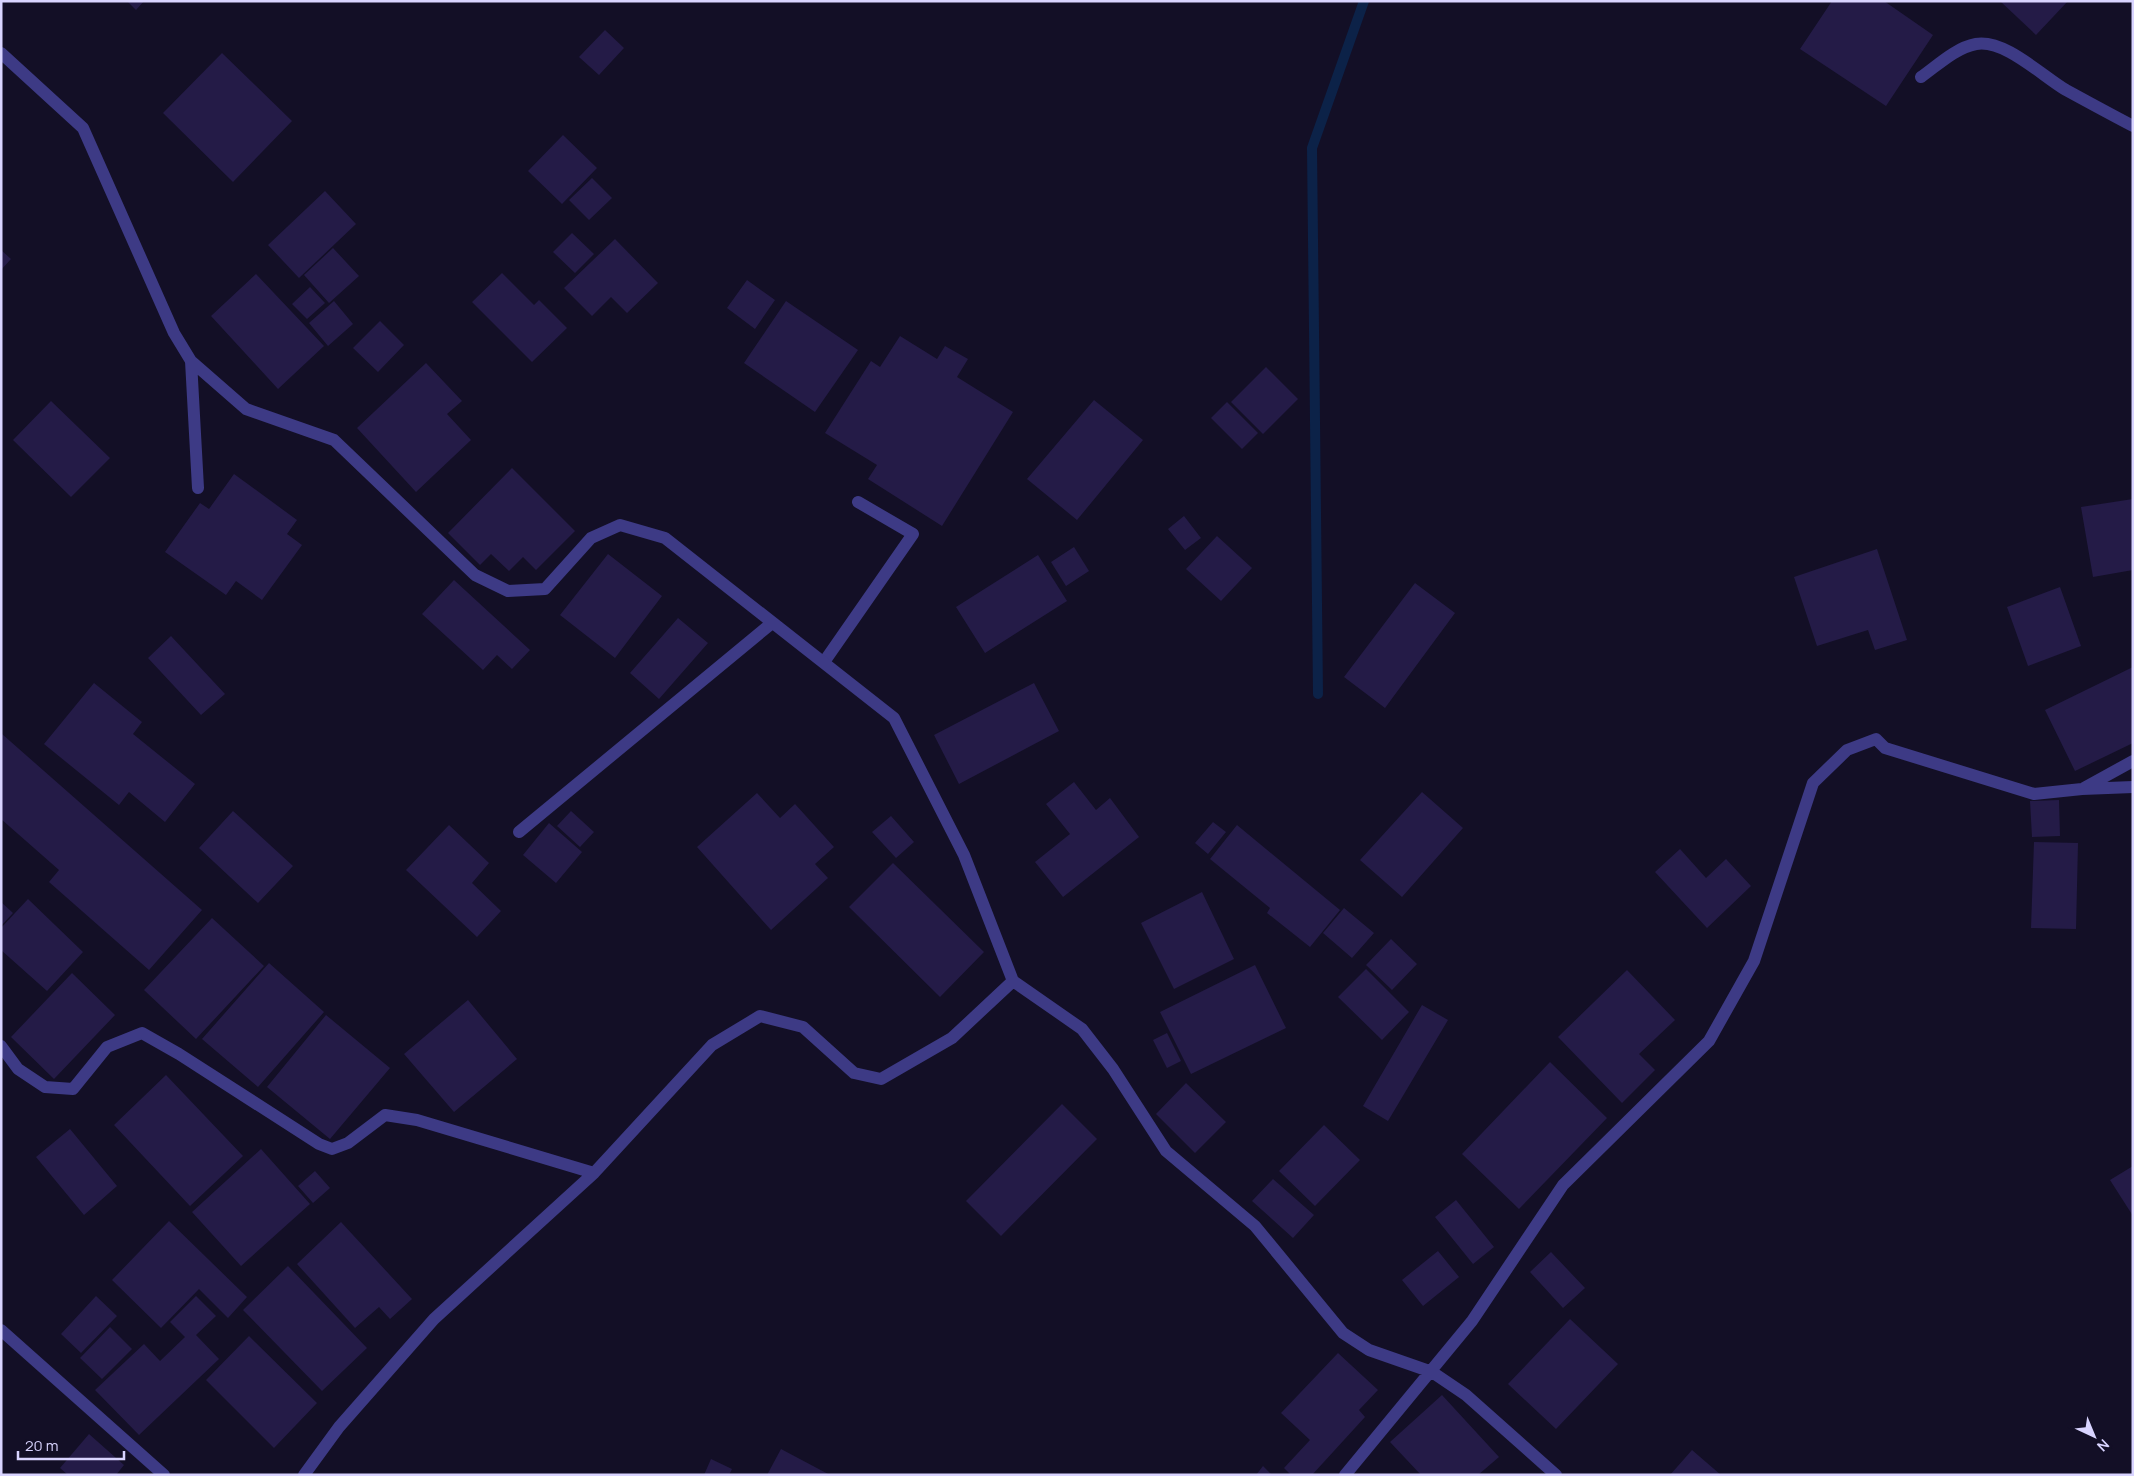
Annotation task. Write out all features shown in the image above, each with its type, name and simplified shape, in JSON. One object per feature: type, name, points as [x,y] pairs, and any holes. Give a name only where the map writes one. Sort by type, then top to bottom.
[{"type":"street","points":[[1921,77],[1961,48],[1977,44],[1991,44],[2010,52],[2064,89],[2133,126]]},
{"type":"street","points":[[1,53],[83,128],[174,333],[191,361],[246,409],[334,440],[475,575],[508,591],[545,589],[591,538],[620,525],[664,538],[894,718],[964,854],[1013,980],[1082,1029],[1113,1069],[1166,1150],[1255,1226],[1343,1332],[1369,1350],[1432,1372],[1466,1395],[1556,1475]]},
{"type":"street","points":[[191,361],[198,488]]},
{"type":"street","points":[[824,662],[912,534],[858,502]]},
{"type":"street","points":[[519,832],[772,622]]},
{"type":"street","points":[[1345,1475],[1432,1372],[1472,1321],[1563,1185],[1709,1041],[1754,961],[1813,783],[1847,750],[1876,739],[1885,748],[2034,794],[2082,789],[2133,787]]},
{"type":"street","points":[[2082,789],[2133,761]]},
{"type":"street","points":[[304,1475],[339,1427],[434,1319],[594,1173],[712,1045],[760,1016],[804,1027],[854,1073],[881,1079],[952,1038],[1013,980]]},
{"type":"street","points":[[1,1046],[18,1069],[45,1087],[73,1089],[107,1048],[142,1033],[179,1054],[320,1144],[332,1149],[348,1143],[385,1115],[417,1120],[594,1173]]},
{"type":"street","points":[[1,1330],[164,1475]]},
{"type":"building","points":[[127,1],[144,1],[136,10]]},
{"type":"building","points":[[1832,1],[1884,1],[1933,35],[1886,106],[1800,49]]},
{"type":"building","points":[[2000,1],[2068,1],[2036,35]]},
{"type":"building","points":[[605,30],[624,48],[599,75],[579,57]]},
{"type":"building","points":[[222,53],[292,121],[233,182],[163,113]]},
{"type":"building","points":[[563,135],[597,168],[562,204],[528,171]]},
{"type":"building","points":[[592,178],[612,198],[589,220],[569,200]]},
{"type":"building","points":[[325,191],[356,224],[299,278],[268,245]]},
{"type":"building","points":[[572,233],[594,254],[575,273],[553,252]]},
{"type":"building","points":[[615,239],[658,283],[627,313],[611,297],[592,316],[564,288]]},
{"type":"building","points":[[333,248],[359,276],[329,303],[304,275]]},
{"type":"building","points":[[1,250],[11,259],[1,270]]},
{"type":"building","points":[[502,273],[534,305],[539,300],[567,328],[532,362],[472,302]]},
{"type":"building","points":[[256,274],[324,346],[278,389],[211,316]]},
{"type":"building","points":[[747,280],[775,300],[755,329],[727,308]]},
{"type":"building","points":[[310,287],[325,303],[307,319],[292,304]]},
{"type":"building","points":[[334,301],[353,324],[328,346],[309,323]]},
{"type":"building","points":[[786,301],[858,350],[815,412],[744,363]]},
{"type":"building","points":[[380,321],[404,345],[378,372],[353,348]]},
{"type":"building","points":[[900,336],[937,359],[945,346],[968,359],[957,377],[1013,412],[942,526],[868,479],[877,465],[825,433],[871,361],[880,367]]},
{"type":"building","points":[[426,363],[462,401],[447,414],[471,440],[416,492],[357,428]]},
{"type":"building","points":[[1266,367],[1298,399],[1263,434],[1231,402]]},
{"type":"building","points":[[1094,400],[1143,440],[1077,520],[1027,479]]},
{"type":"building","points":[[51,401],[110,458],[71,497],[13,440]]},
{"type":"building","points":[[1227,402],[1258,433],[1242,449],[1211,418]]},
{"type":"building","points":[[512,468],[575,531],[536,570],[523,557],[509,571],[491,554],[480,565],[448,533]]},
{"type":"building","points":[[234,474],[297,520],[287,534],[302,545],[262,600],[236,581],[226,595],[165,552],[200,503],[209,509]]},
{"type":"building","points":[[2133,499],[2133,570],[2093,577],[2081,507]]},
{"type":"building","points":[[1184,516],[1201,538],[1185,550],[1168,529]]},
{"type":"building","points":[[1217,536],[1252,568],[1221,601],[1186,569]]},
{"type":"building","points":[[1074,547],[1089,571],[1066,586],[1051,562]]},
{"type":"building","points":[[1877,549],[1907,640],[1875,650],[1868,630],[1817,646],[1794,577]]},
{"type":"building","points":[[608,554],[662,596],[615,658],[560,615]]},
{"type":"building","points":[[1038,555],[1067,601],[985,653],[956,607]]},
{"type":"building","points":[[454,580],[530,650],[512,669],[497,655],[483,670],[422,614]]},
{"type":"building","points":[[1415,583],[1455,613],[1385,708],[1344,677]]},
{"type":"building","points":[[2060,587],[2081,646],[2028,666],[2007,607]]},
{"type":"building","points":[[678,618],[708,643],[659,699],[630,673]]},
{"type":"building","points":[[171,636],[225,694],[201,715],[148,658]]},
{"type":"building","points":[[2133,667],[2133,743],[2075,771],[2045,710]]},
{"type":"building","points":[[94,683],[142,722],[133,734],[195,784],[165,822],[129,792],[119,805],[44,744]]},
{"type":"building","points":[[1034,683],[1059,731],[959,784],[934,735]]},
{"type":"building","points":[[2,734],[202,910],[149,970],[49,882],[59,870],[1,819]]},
{"type":"building","points":[[1074,782],[1096,810],[1110,798],[1139,837],[1063,897],[1035,862],[1070,834],[1046,804]]},
{"type":"building","points":[[1422,792],[1463,828],[1402,897],[1360,860]]},
{"type":"building","points":[[757,793],[780,818],[795,804],[834,847],[815,864],[828,878],[771,930],[697,847]]},
{"type":"building","points":[[2059,800],[2060,836],[2032,837],[2030,801]]},
{"type":"building","points":[[233,811],[293,866],[258,903],[199,848]]},
{"type":"building","points":[[571,811],[594,832],[580,847],[557,826]]},
{"type":"building","points":[[891,816],[914,842],[896,858],[872,832]]},
{"type":"building","points":[[1213,822],[1226,832],[1208,854],[1195,843]]},
{"type":"building","points":[[549,823],[582,852],[556,883],[523,855]]},
{"type":"building","points":[[449,825],[489,863],[472,883],[501,911],[477,937],[406,870]]},
{"type":"building","points":[[1237,825],[1340,910],[1310,947],[1267,913],[1270,908],[1210,859]]},
{"type":"building","points":[[2034,842],[2078,843],[2076,929],[2031,928]]},
{"type":"building","points":[[1680,849],[1706,878],[1726,859],[1751,886],[1707,928],[1655,872]]},
{"type":"building","points":[[893,863],[984,952],[940,997],[849,907]]},
{"type":"building","points":[[1202,892],[1234,959],[1174,989],[1141,923]]},
{"type":"building","points":[[28,899],[83,952],[47,991],[1,950],[1,928]]},
{"type":"building","points":[[1,902],[13,913],[1,926]]},
{"type":"building","points":[[1344,908],[1374,933],[1352,958],[1323,933]]},
{"type":"building","points":[[212,918],[264,966],[196,1039],[144,990]]},
{"type":"building","points":[[1391,939],[1417,964],[1392,990],[1366,965]]},
{"type":"building","points":[[269,963],[324,1012],[258,1087],[202,1039]]},
{"type":"building","points":[[1255,965],[1286,1028],[1191,1074],[1160,1012]]},
{"type":"building","points":[[1366,969],[1409,1012],[1382,1040],[1338,997]]},
{"type":"building","points":[[1627,970],[1675,1020],[1639,1054],[1655,1070],[1622,1103],[1558,1037]]},
{"type":"building","points":[[72,973],[115,1015],[54,1079],[11,1037]]},
{"type":"building","points":[[468,1000],[517,1059],[454,1112],[404,1054]]},
{"type":"building","points":[[1422,1005],[1448,1020],[1388,1121],[1363,1106]]},
{"type":"building","points":[[326,1015],[390,1068],[330,1139],[267,1087]]},
{"type":"building","points":[[1167,1033],[1181,1061],[1167,1068],[1153,1040]]},
{"type":"building","points":[[1550,1062],[1607,1118],[1519,1209],[1462,1154]]},
{"type":"building","points":[[166,1075],[243,1156],[190,1206],[114,1125]]},
{"type":"building","points":[[1186,1083],[1226,1122],[1195,1153],[1156,1114]]},
{"type":"building","points":[[1062,1104],[1097,1139],[1001,1236],[966,1201]]},
{"type":"building","points":[[1324,1125],[1360,1160],[1315,1206],[1279,1171]]},
{"type":"building","points":[[70,1129],[117,1186],[84,1215],[36,1157]]},
{"type":"building","points":[[261,1149],[310,1204],[241,1266],[192,1212]]},
{"type":"building","points":[[2133,1166],[2133,1216],[2110,1180]]},
{"type":"building","points":[[315,1171],[330,1188],[313,1203],[298,1186]]},
{"type":"building","points":[[1273,1179],[1314,1215],[1293,1238],[1252,1201]]},
{"type":"building","points":[[1456,1200],[1494,1247],[1473,1264],[1435,1217]]},
{"type":"building","points":[[169,1221],[247,1297],[228,1318],[199,1289],[161,1328],[112,1280]]},
{"type":"building","points":[[341,1222],[412,1299],[390,1319],[379,1307],[355,1328],[297,1264]]},
{"type":"building","points":[[1438,1251],[1459,1277],[1423,1306],[1402,1280]]},
{"type":"building","points":[[1551,1252],[1585,1288],[1563,1308],[1530,1272]]},
{"type":"building","points":[[288,1266],[367,1348],[322,1391],[243,1310]]},
{"type":"building","points":[[96,1296],[117,1316],[81,1353],[61,1334]]},
{"type":"building","points":[[196,1296],[216,1316],[196,1335],[219,1359],[139,1435],[95,1390],[144,1344],[160,1361],[185,1337],[170,1322]]},
{"type":"building","points":[[1570,1319],[1618,1364],[1556,1429],[1508,1384]]},
{"type":"building","points":[[110,1327],[132,1349],[102,1379],[80,1358]]},
{"type":"building","points":[[249,1336],[317,1403],[274,1448],[206,1380]]},
{"type":"building","points":[[1338,1353],[1378,1390],[1359,1410],[1365,1417],[1312,1475],[1291,1475],[1284,1468],[1310,1440],[1281,1413]]},
{"type":"building","points":[[1442,1395],[1499,1457],[1478,1475],[1421,1475],[1390,1442]]},
{"type":"building","points":[[89,1434],[124,1465],[116,1475],[68,1475],[60,1468]]},
{"type":"building","points":[[781,1449],[830,1475],[767,1475]]},
{"type":"building","points":[[1692,1450],[1721,1475],[1670,1475]]},
{"type":"building","points":[[711,1459],[732,1469],[729,1475],[704,1475]]},
{"type":"building","points":[[1263,1466],[1272,1475],[1256,1475]]},
{"type":"waterway","points":[[1318,694],[1312,148],[1364,1]]}]
